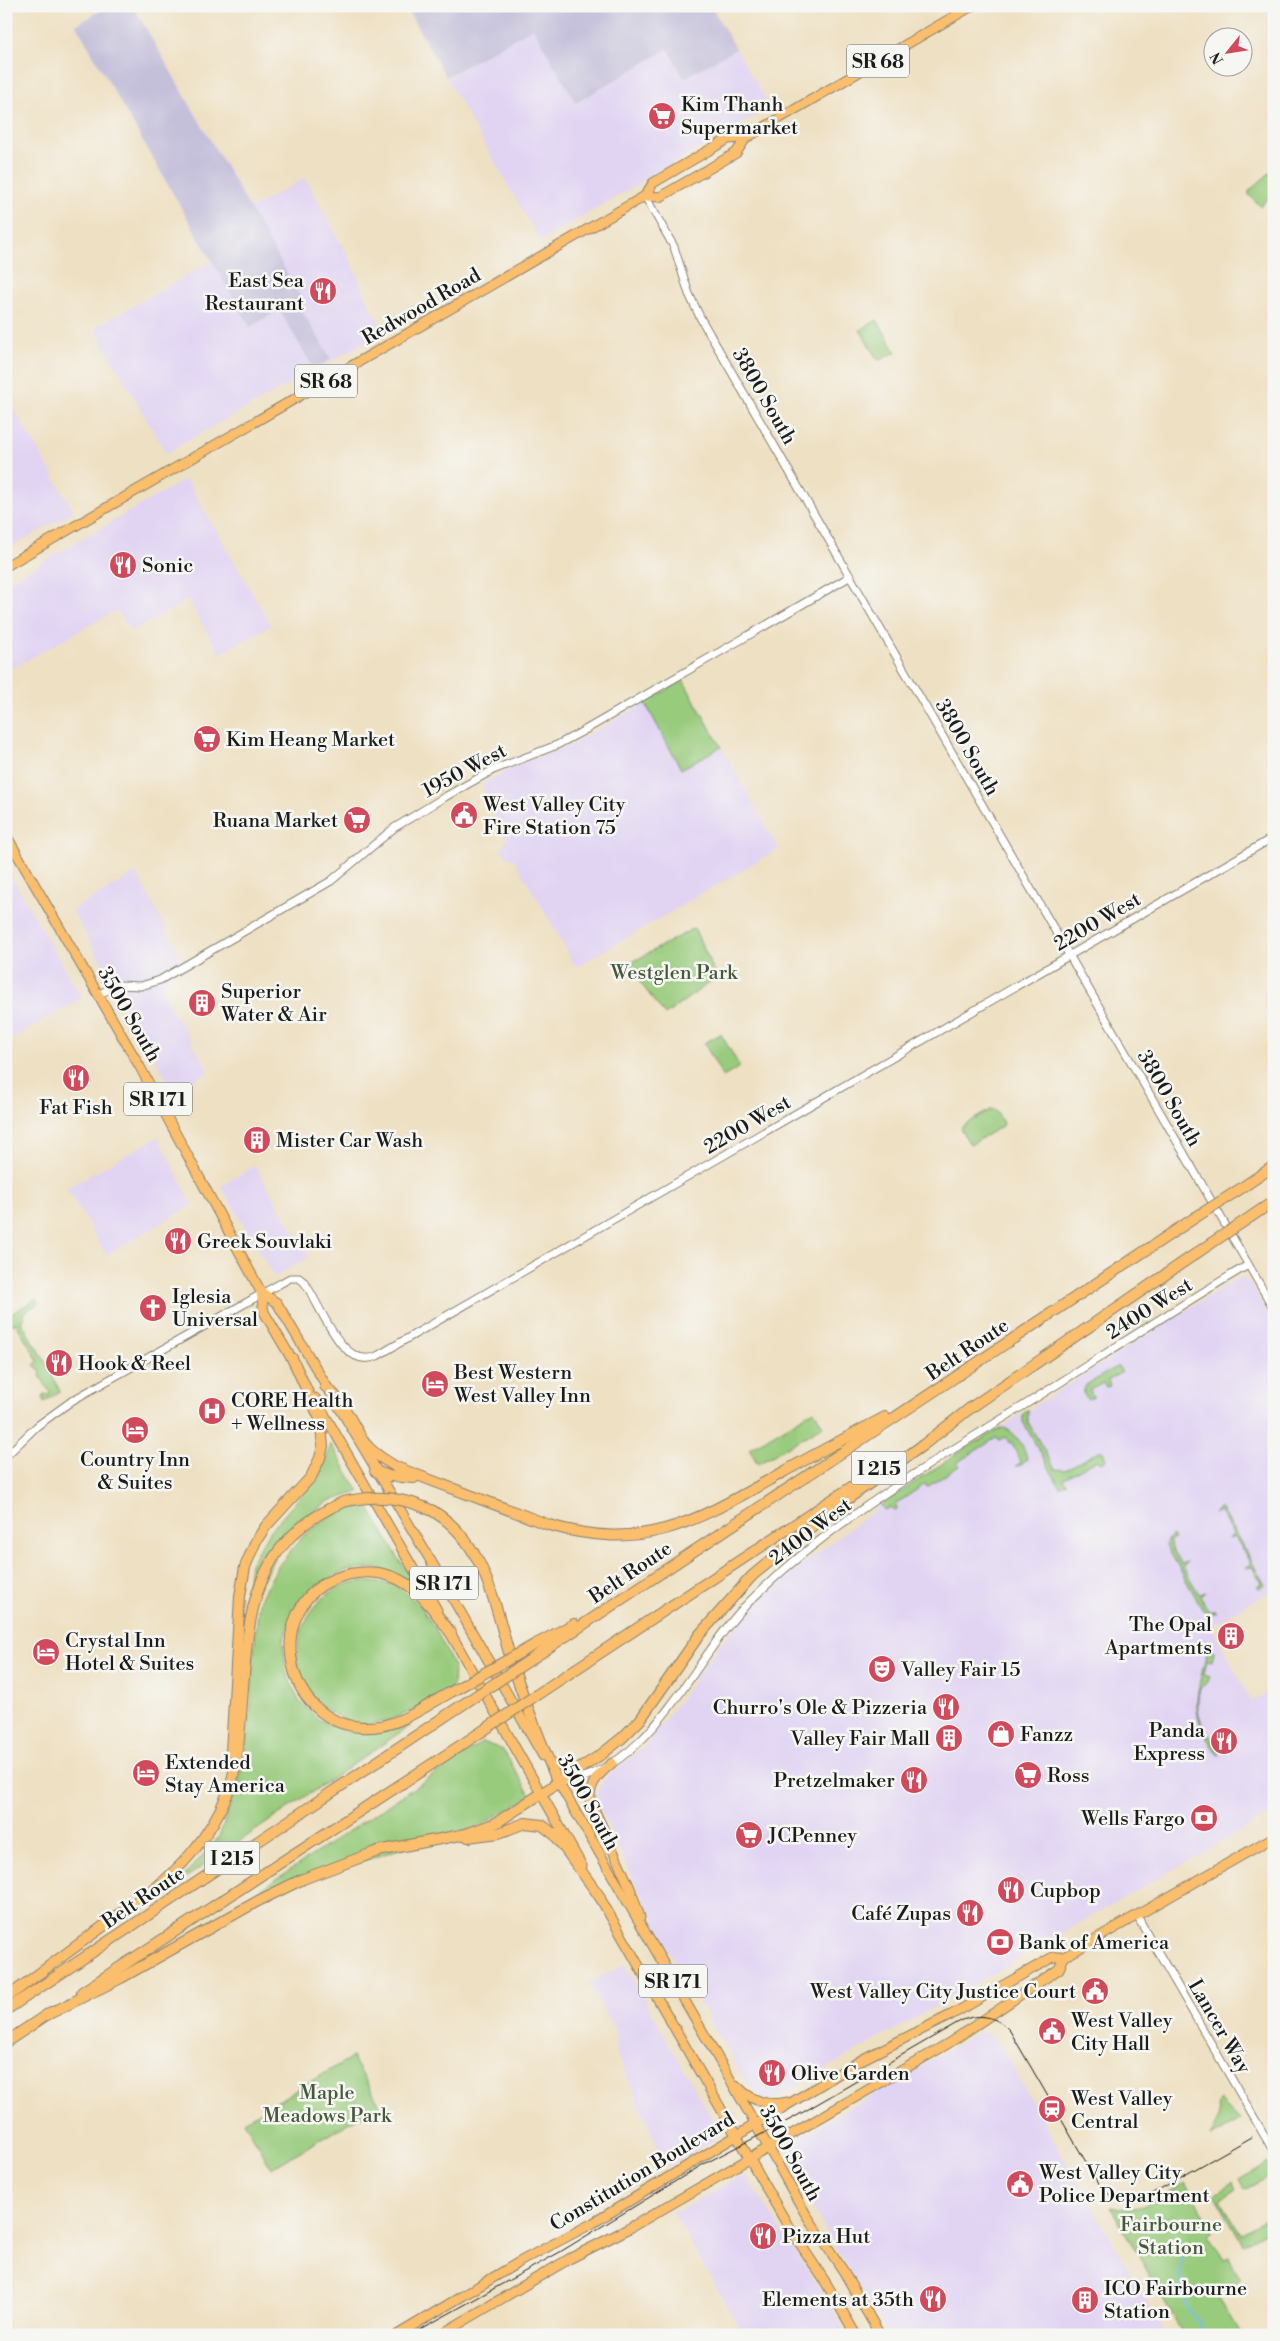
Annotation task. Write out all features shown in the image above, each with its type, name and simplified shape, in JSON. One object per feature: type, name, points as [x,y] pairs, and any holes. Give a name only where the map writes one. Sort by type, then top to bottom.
[{"type":"highway","name":"Belt Route","points":[[6,2010],[459,1707],[536,1650],[602,1611],[1274,1166]]},
{"type":"highway","name":"I 215","points":[[6,2042],[475,1736],[974,1406],[1274,1202]]},
{"type":"highway","points":[[186,1858],[212,1814],[227,1773],[231,1749],[240,1596],[248,1558],[266,1526],[311,1477],[322,1452],[323,1436],[320,1419],[292,1358]]},
{"type":"highway","points":[[325,1386],[338,1396],[365,1443],[396,1467],[569,1530],[608,1536],[651,1533],[685,1524],[719,1509],[941,1387]]},
{"type":"highway","points":[[47,2015],[121,1978],[258,1901],[295,1883],[378,1851],[478,1830],[496,1822],[558,1783],[602,1754],[632,1729],[647,1711],[700,1634],[752,1576],[828,1513],[974,1406]]},
{"type":"highway","points":[[375,1471],[389,1476],[428,1480]]},
{"type":"highway","points":[[6,1998],[159,1885],[186,1858],[214,1821],[226,1796],[234,1772],[248,1631],[252,1606],[262,1579],[278,1551],[298,1529],[320,1514],[343,1502],[370,1497],[386,1497],[411,1502],[433,1511],[449,1522],[462,1535],[480,1562],[521,1688],[558,1783]]},
{"type":"highway","points":[[451,1633],[423,1598],[407,1584],[386,1575],[361,1572],[345,1575],[330,1582],[309,1598],[295,1620],[291,1634],[290,1649],[294,1673],[305,1695],[323,1712],[345,1724],[362,1726],[388,1724],[536,1650]]},
{"type":"highway","points":[[454,1836],[473,1838],[490,1835],[525,1823],[542,1825],[555,1835],[600,1896]]},
{"type":"main road","name":"Redwood Road","points":[[645,196],[660,196],[736,153],[746,138],[972,6]]},
{"type":"main road","name":"Redwood Road","points":[[6,566],[645,196],[653,183],[728,139],[746,138]]},
{"type":"main road","name":"3500 South","points":[[6,835],[163,1108],[261,1292],[264,1312],[451,1633],[787,2224],[826,2283],[856,2335]]},
{"type":"main road","name":"3500 South","points":[[261,1292],[277,1304],[450,1594],[609,1874],[726,2072],[804,2213],[844,2272],[880,2335]]},
{"type":"main road","points":[[612,1763],[595,1781],[591,1790],[590,1800],[630,1888],[642,1927]]},
{"type":"main road","name":"Constitution Boulevard","points":[[397,2335],[521,2261],[593,2223],[863,2059],[951,2015],[1053,1957],[1064,1957],[1274,1837]]},
{"type":"main road","name":"Constitution Boulevard","points":[[440,2335],[569,2258],[622,2232],[962,2035],[1059,1969],[1064,1957]]},
{"type":"main road","points":[[726,2072],[739,2088],[760,2102],[781,2104],[794,2100]]},
{"type":"street","name":"3800 South","points":[[645,196],[674,247],[690,294],[701,319],[1274,1309]]},
{"type":"street","name":"1950 West","points":[[99,994],[119,985],[141,986],[160,980],[331,881],[394,828],[442,798],[493,770],[557,745],[585,730],[851,576]]},
{"type":"street","name":"2200 West","points":[[261,1292],[290,1278],[299,1278],[306,1284],[343,1348],[360,1359],[373,1358],[1274,837]]},
{"type":"street","name":"2400 West","points":[[558,1783],[576,1781],[612,1763],[635,1747],[654,1728],[708,1650],[734,1618],[796,1560],[869,1506],[930,1465],[1248,1265]]},
{"type":"street","points":[[6,1456],[25,1436],[59,1409],[261,1292]]},
{"type":"street","name":"Lancer Way","points":[[1137,1916],[1274,2152]]},
{"type":"shaded area","points":[[109,6],[133,6],[251,209],[305,178],[354,267],[369,304],[385,331],[166,453],[94,328],[212,261],[76,25]]},
{"type":"shaded area","points":[[109,6],[133,6],[302,299],[297,302],[331,359],[314,369],[279,310],[250,327],[76,25]]},
{"type":"shaded area","points":[[405,6],[711,6],[736,49],[684,78],[668,49],[576,103],[533,28],[446,77]]},
{"type":"shaded area","points":[[533,27],[576,103],[668,49],[684,78],[736,49],[767,102],[767,107],[762,112],[540,241],[446,78]]},
{"type":"shaded area","points":[[6,396],[74,511],[6,550]]},
{"type":"shaded area","points":[[186,479],[271,625],[220,654],[188,600],[131,632],[117,610],[6,672],[6,583]]},
{"type":"shaded area","points":[[645,703],[681,769],[721,747],[779,849],[576,967],[514,859],[510,859],[501,850],[507,839],[490,808],[489,799],[481,784],[518,765],[570,745]]},
{"type":"shaded area","points":[[6,868],[82,998],[6,1042]]},
{"type":"shaded area","points":[[136,873],[182,959],[161,991],[209,1071],[174,1093],[72,910]]},
{"type":"shaded area","points":[[158,1137],[193,1205],[106,1255],[67,1188]]},
{"type":"shaded area","points":[[255,1166],[309,1257],[274,1277],[221,1186]]},
{"type":"shaded area","name":"Valley Fair Mall","points":[[1243,1278],[1250,1283],[1274,1324],[1274,1589],[1217,1622],[1212,1628],[1252,1702],[1274,1689],[1274,1812],[773,2099],[765,2101],[747,2084],[668,1950],[595,1800],[599,1785],[611,1772],[645,1747],[718,1647],[758,1601],[784,1579],[881,1505],[944,1463],[1236,1279]]},
{"type":"shaded area","points":[[624,1964],[719,2131],[714,2140],[667,2167],[616,2052],[615,2030],[589,1984]]},
{"type":"shaded area","points":[[980,2031],[996,2039],[1166,2335],[887,2335],[812,2207],[809,2192],[784,2147]]},
{"type":"shaded area","points":[[746,2176],[831,2306],[847,2335],[744,2335],[671,2210],[681,2210],[737,2178]]},
{"type":"green space","points":[[1274,169],[1274,194],[1260,206],[1249,195],[1249,191]]},
{"type":"green space","points":[[877,320],[896,352],[880,360],[877,359],[860,330]]},
{"type":"green space","points":[[683,680],[721,747],[681,769],[645,703]]},
{"type":"green space","name":"Westglen Park","points":[[694,928],[717,977],[665,1015],[627,965]]},
{"type":"green space","points":[[721,1034],[740,1067],[723,1077],[704,1043]]},
{"type":"green space","points":[[992,1109],[995,1110],[1003,1123],[1002,1126],[972,1144],[969,1143],[961,1130],[962,1126]]},
{"type":"green space","points":[[36,1299],[38,1304],[23,1313],[25,1318],[21,1321],[35,1346],[37,1346],[60,1391],[44,1402],[44,1394],[49,1395],[50,1392],[40,1376],[41,1371],[34,1365],[38,1361],[16,1323],[12,1325],[8,1321],[6,1322],[6,1317]]},
{"type":"green space","points":[[1118,1366],[1122,1372],[1108,1380],[1110,1386],[1106,1387],[1103,1383],[1090,1390],[1093,1397],[1087,1399],[1083,1393],[1086,1385]]},
{"type":"green space","points":[[1028,1409],[1028,1422],[1055,1469],[1065,1470],[1099,1451],[1103,1451],[1106,1460],[1102,1463],[1096,1460],[1063,1479],[1067,1483],[1060,1487],[1023,1422],[1023,1414]]},
{"type":"green space","points":[[814,1410],[823,1426],[758,1464],[749,1449]]},
{"type":"green space","points":[[1002,1428],[1010,1431],[1022,1444],[1027,1459],[1022,1465],[1016,1466],[1021,1462],[1011,1442],[1009,1443],[1006,1437],[1000,1440],[996,1438],[958,1462],[959,1466],[927,1487],[925,1484],[896,1504],[897,1510],[895,1511],[891,1507],[885,1510],[881,1505],[956,1455]]},
{"type":"green space","points":[[331,1444],[359,1492],[329,1501],[307,1516],[285,1537],[249,1607],[243,1628],[250,1564],[267,1535],[313,1482],[325,1462]]},
{"type":"green space","points":[[367,1505],[412,1581],[376,1568],[344,1571],[317,1585],[297,1607],[283,1640],[286,1672],[299,1701],[319,1720],[346,1732],[376,1733],[411,1725],[178,1883],[219,1837],[239,1780],[250,1722],[259,1601],[278,1566],[304,1535],[333,1514]]},
{"type":"green space","points":[[1221,1508],[1265,1585],[1259,1588],[1257,1586],[1262,1583],[1252,1567],[1246,1568],[1251,1564],[1235,1537],[1229,1539],[1233,1534],[1221,1512],[1214,1513]]},
{"type":"green space","points":[[1173,1536],[1174,1539],[1169,1542],[1181,1564],[1188,1562],[1183,1567],[1199,1594],[1205,1592],[1200,1596],[1209,1612],[1215,1610],[1217,1612],[1208,1615],[1203,1610],[1166,1545],[1167,1540]]},
{"type":"green space","points":[[360,1581],[392,1584],[403,1590],[421,1607],[437,1632],[454,1667],[453,1687],[402,1715],[370,1724],[348,1721],[326,1709],[316,1700],[307,1690],[301,1678],[297,1655],[302,1630],[314,1607],[335,1589],[345,1584]]},
{"type":"green space","points":[[1208,1644],[1214,1652],[1212,1661],[1207,1660],[1204,1674],[1210,1676],[1208,1682],[1200,1688],[1198,1710],[1200,1718],[1219,1756],[1201,1726],[1198,1714],[1197,1702],[1198,1689]]},
{"type":"green space","points":[[483,1742],[503,1750],[531,1796],[476,1828],[442,1835],[262,1894],[260,1890]]},
{"type":"green space","name":"Maple Meadows Park","points":[[352,2057],[380,2105],[271,2168],[244,2121]]},
{"type":"green space","points":[[1220,2100],[1240,2120],[1211,2137],[1218,2118],[1217,2104]]},
{"type":"green space","points":[[1268,2163],[1274,2173],[1274,2184],[1269,2177],[1244,2190],[1239,2180]]},
{"type":"green space","name":"Fairbourne Station","points":[[1186,2183],[1213,2230],[1208,2234],[1224,2260],[1229,2258],[1241,2279],[1217,2294],[1242,2335],[1184,2335],[1110,2206],[1128,2209],[1143,2206]]},
{"type":"green space","points":[[1232,2183],[1235,2190],[1220,2199],[1241,2234],[1274,2215],[1274,2227],[1243,2244],[1214,2194]]},
{"type":"waterway","points":[[1181,2240],[1181,2287],[1186,2302],[1198,2323],[1208,2335]]},
{"type":"tram line","points":[[410,2335],[560,2252],[702,2165],[793,2118],[957,2023],[971,2017],[985,2017],[998,2021],[1010,2031],[1097,2181],[1106,2192],[1117,2199],[1130,2201],[1144,2198],[1252,2137]]},
{"type":"place","name":"Kim Thanh Supermarket","points":[[662,116]]},
{"type":"place","name":"East Sea Restaurant","points":[[323,291]]},
{"type":"place","name":"Sonic","points":[[123,565]]},
{"type":"place","name":"Kim Heang Market","points":[[207,739]]},
{"type":"place","name":"West Valley City Fire Station 75","points":[[464,815]]},
{"type":"place","name":"Ruana Market","points":[[357,820]]},
{"type":"place","name":"Superior Water & Air","points":[[202,1003]]},
{"type":"place","name":"Fat Fish","points":[[76,1078]]},
{"type":"place","name":"Mister Car Wash","points":[[257,1140]]},
{"type":"place","name":"Greek Souvlaki","points":[[178,1241]]},
{"type":"place","name":"Iglesia Universal","points":[[153,1308]]},
{"type":"place","name":"Hook & Reel","points":[[59,1363]]},
{"type":"place","name":"Best Western West Valley Inn","points":[[435,1384]]},
{"type":"place","name":"CORE Health + Wellness","points":[[212,1411]]},
{"type":"place","name":"Country Inn & Suites","points":[[135,1430]]},
{"type":"place","name":"The Opal Apartments","points":[[1231,1636]]},
{"type":"place","name":"Crystal Inn Hotel & Suites","points":[[46,1652]]},
{"type":"place","name":"Valley Fair 15","points":[[882,1669]]},
{"type":"place","name":"Churro's Ole & Pizzeria","points":[[946,1707]]},
{"type":"place","name":"Fanzz","points":[[1001,1734]]},
{"type":"place","name":"Valley Fair Mall","points":[[949,1738]]},
{"type":"place","name":"Panda Express","points":[[1224,1741]]},
{"type":"place","name":"Extended Stay America","points":[[146,1773]]},
{"type":"place","name":"Ross","points":[[1028,1775]]},
{"type":"place","name":"Pretzelmaker","points":[[914,1780]]},
{"type":"place","name":"Wells Fargo","points":[[1204,1818]]},
{"type":"place","name":"JCPenney","points":[[749,1835]]},
{"type":"place","name":"Cupbop","points":[[1011,1890]]},
{"type":"place","name":"Café Zupas","points":[[970,1913]]},
{"type":"place","name":"Bank of America","points":[[1000,1942]]},
{"type":"place","name":"West Valley City Justice Court","points":[[1095,1991]]},
{"type":"place","name":"West Valley City Hall","points":[[1052,2031]]},
{"type":"place","name":"Olive Garden","points":[[772,2073]]},
{"type":"place","name":"West Valley Central","points":[[1052,2109]]},
{"type":"place","name":"West Valley City Police Department","points":[[1020,2184]]},
{"type":"place","name":"Pizza Hut","points":[[763,2236]]},
{"type":"place","name":"Elements at 35th","points":[[933,2299]]},
{"type":"place","name":"ICO Fairbourne Station","points":[[1085,2300]]}]
